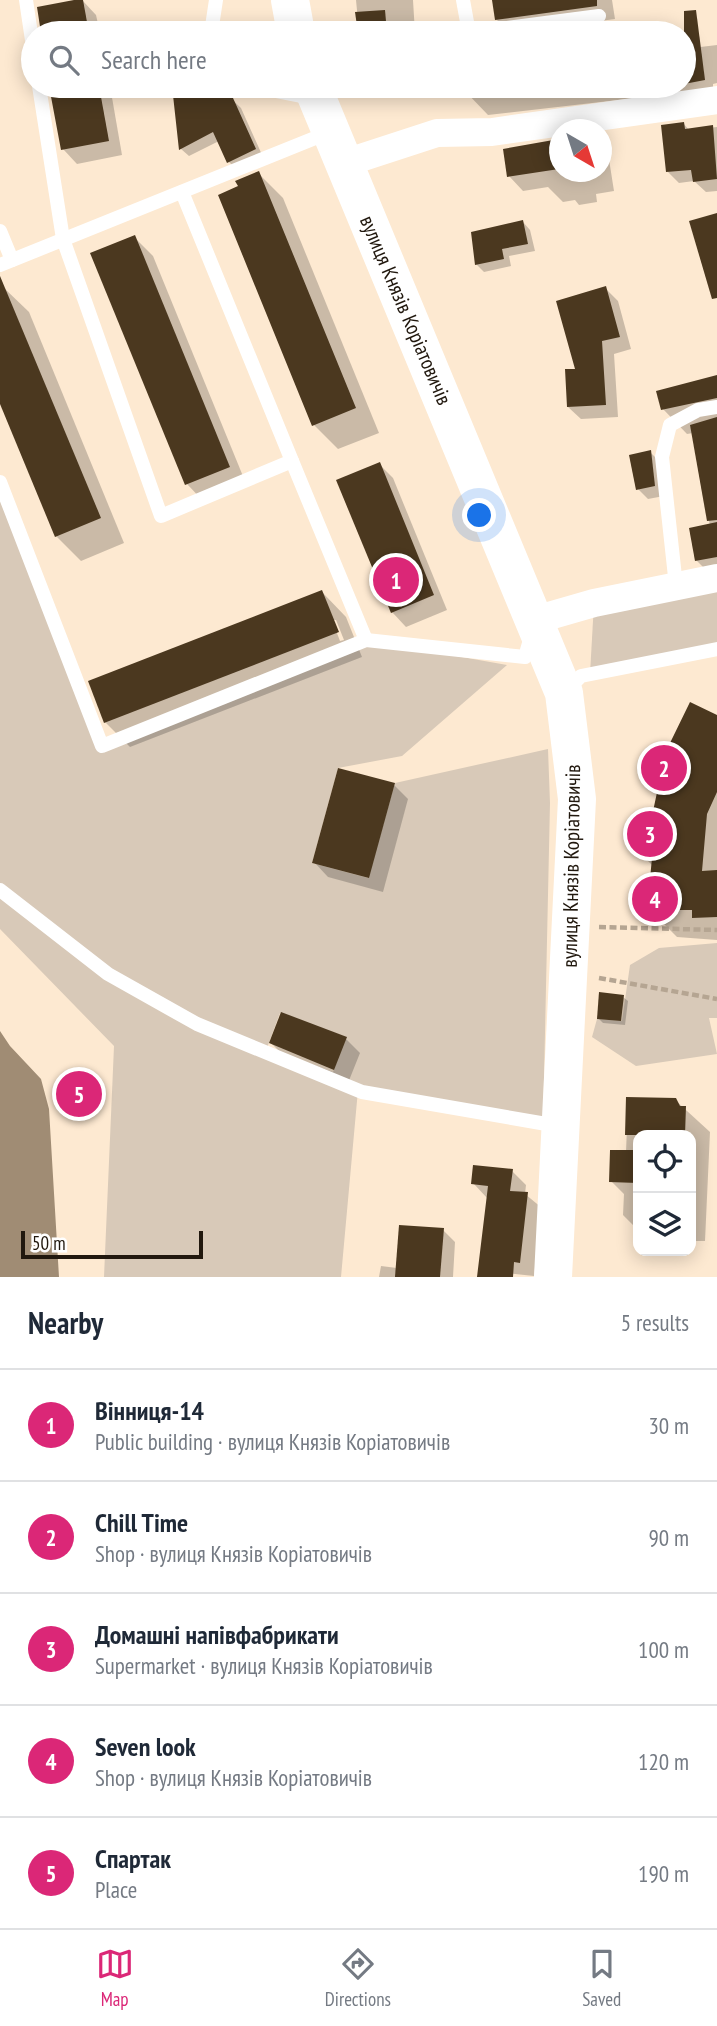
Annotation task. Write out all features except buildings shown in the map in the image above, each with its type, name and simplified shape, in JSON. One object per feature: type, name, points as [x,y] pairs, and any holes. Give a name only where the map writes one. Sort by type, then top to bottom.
[{"type":"main road","points":[[290,0],[294,21]]},
{"type":"main road","name":"вулиця Князів Коріатовичів","points":[[326,120],[564,693],[577,799],[553,1277]]},
{"type":"street","points":[[326,120],[437,133],[492,132],[717,100]]},
{"type":"street","points":[[535,620],[594,603],[717,578]]},
{"type":"lane","points":[[26,0],[29,21]]},
{"type":"lane","points":[[213,21],[216,0]]},
{"type":"lane","points":[[463,0],[466,21]]},
{"type":"lane","points":[[560,21],[599,16]]},
{"type":"lane","points":[[41,98],[63,239],[160,516],[292,461]]},
{"type":"lane","points":[[277,98],[326,120]]},
{"type":"lane","points":[[0,230],[6,262],[182,192],[326,120]]},
{"type":"lane","points":[[182,192],[366,640]]},
{"type":"lane","points":[[676,586],[662,457],[670,425],[698,410],[717,407]]},
{"type":"lane","points":[[0,482],[103,746],[366,640],[525,657],[535,620]]},
{"type":"lane","points":[[564,693],[581,676],[717,649]]},
{"type":"lane","points":[[701,652],[717,662]]},
{"type":"lane","points":[[0,890],[97,967],[197,1024],[362,1092],[562,1127]]},
{"type":"path","points":[[597,927],[717,930]]},
{"type":"path","points":[[606,979],[717,999]]},
{"type":"shaded area","points":[[0,482],[103,746],[366,640],[507,665],[402,756],[338,768],[312,863],[368,878],[395,783],[548,749],[550,803],[543,1125],[358,1090],[341,1277],[104,1277],[114,1046],[0,929]],"holes":[[[280,1013],[346,1037],[333,1072],[267,1048]]]},
{"type":"shaded area","points":[[717,578],[717,649],[590,674],[594,603]]},
{"type":"shaded area","points":[[717,943],[717,1018],[709,1018],[717,1054],[636,1066],[592,1037],[597,1019],[622,1021],[630,965],[659,948]]},
{"type":"shaded area","points":[[0,1031],[10,1046],[41,1079],[49,1109],[59,1277],[0,1277]]},
{"type":"place","name":"Вінниця-14","points":[[396,580]]},
{"type":"place","name":"Chill Time","points":[[664,768]]},
{"type":"place","name":"Домашні напівфабрикати","points":[[650,834]]},
{"type":"place","name":"Seven look","points":[[655,899]]},
{"type":"place","name":"Спартак","points":[[79,1094]]}]
